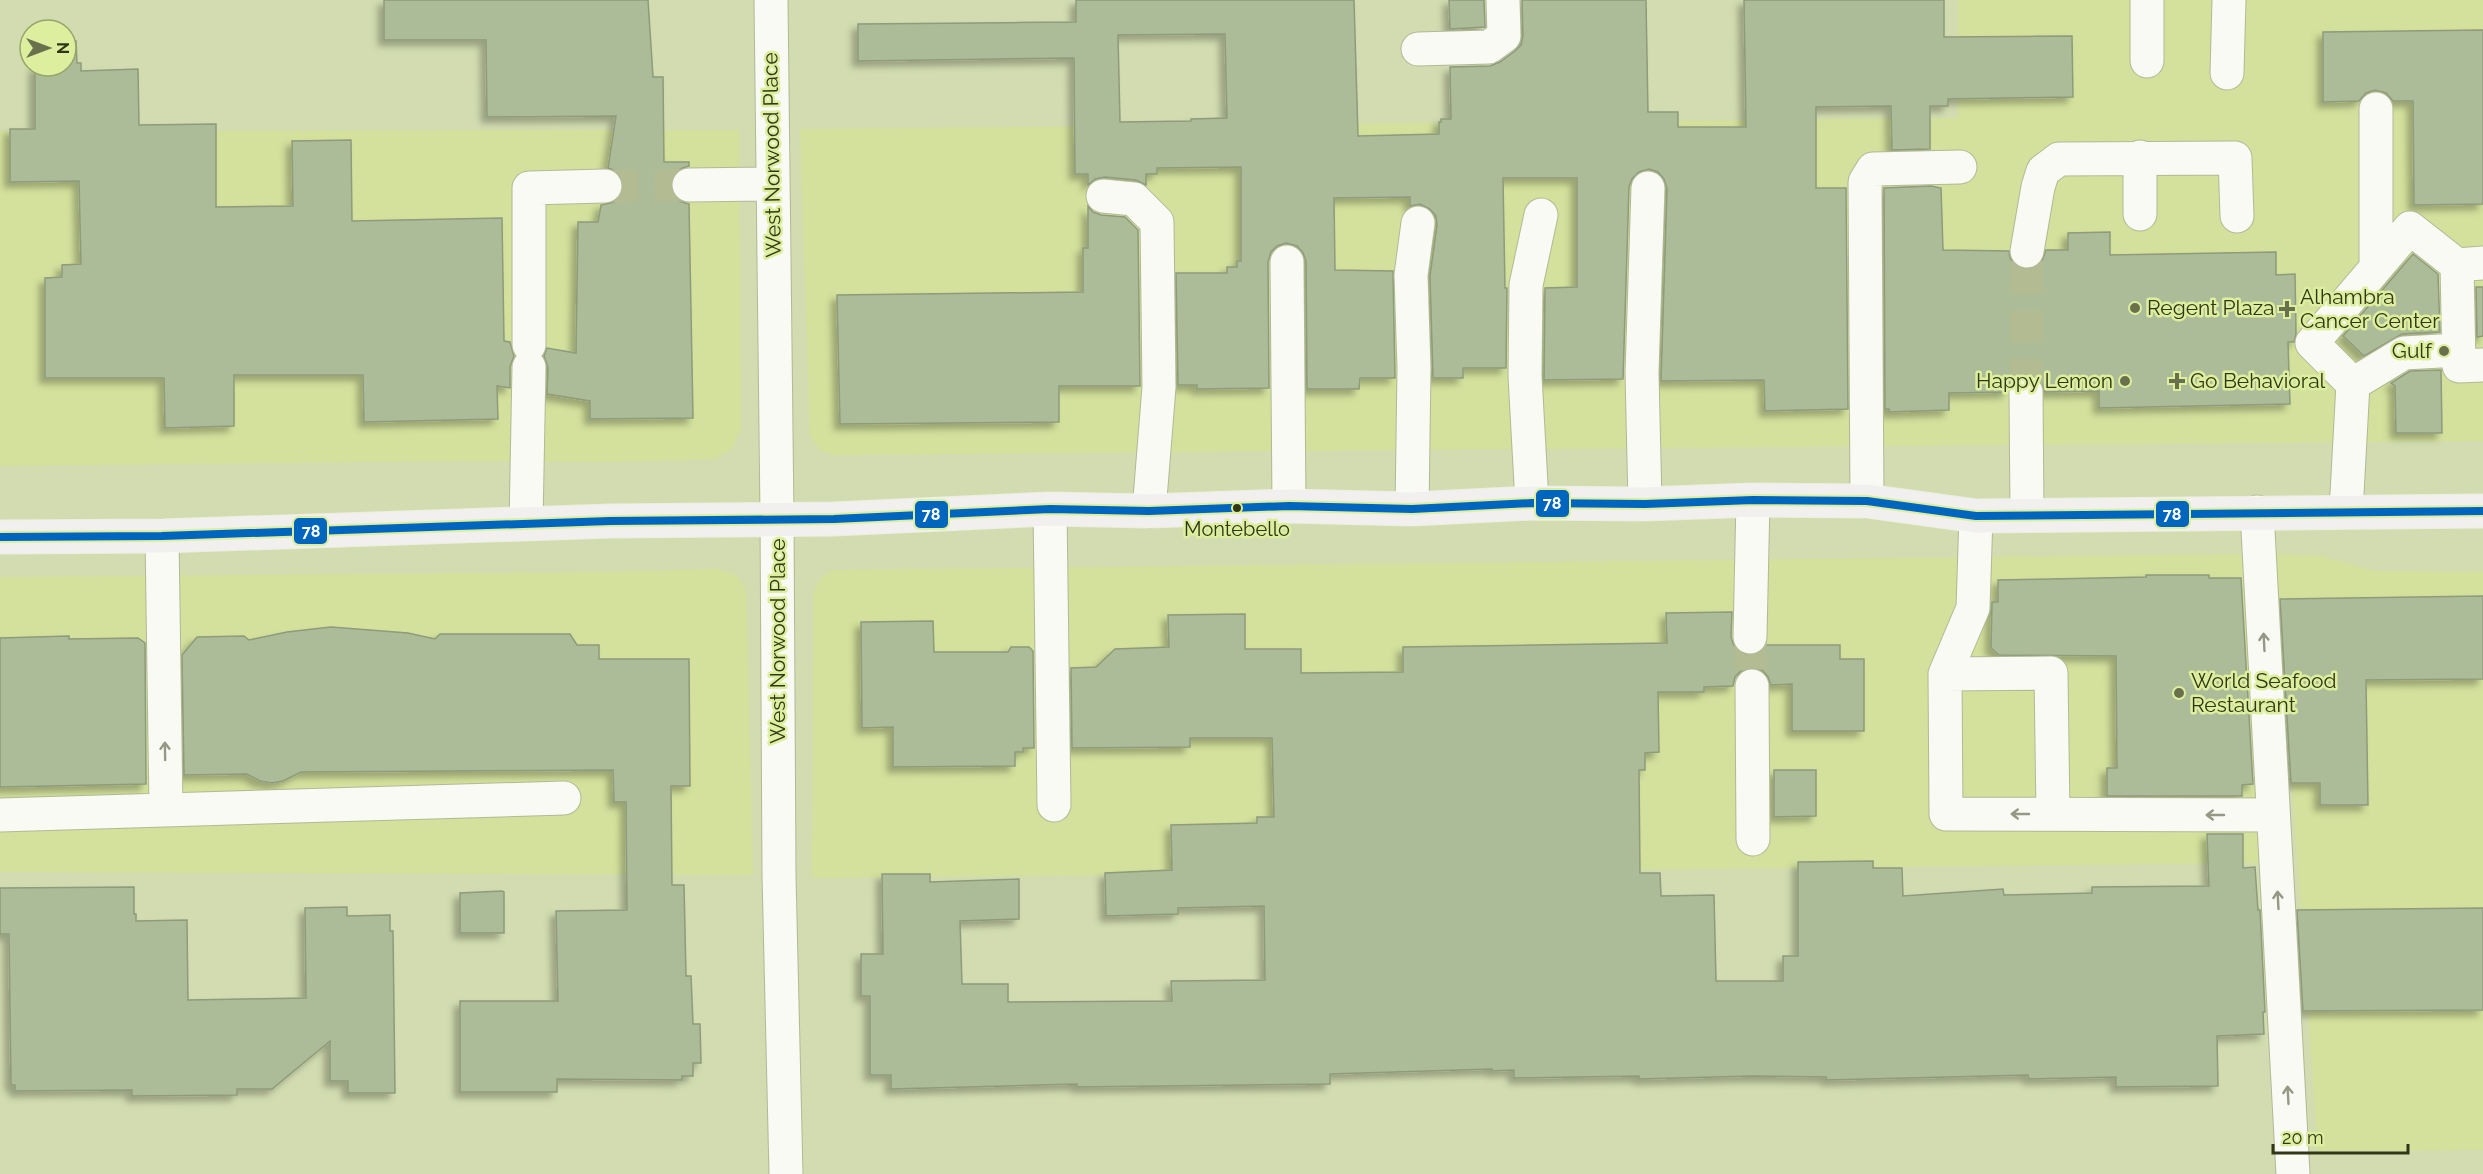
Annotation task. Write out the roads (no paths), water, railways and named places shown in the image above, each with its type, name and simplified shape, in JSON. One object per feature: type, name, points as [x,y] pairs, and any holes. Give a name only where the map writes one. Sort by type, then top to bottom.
[{"type":"main road","points":[[0,537],[162,536],[526,523],[834,519],[1050,509],[1149,511],[1289,506],[1412,509],[1532,503],[1645,504],[1753,500],[1867,501],[1976,516],[2483,511]]},
{"type":"street","name":"West Norwood Place","points":[[771,0],[779,875],[786,1174]]},
{"type":"street","points":[[1418,49],[1488,47],[1504,36],[1503,0]]},
{"type":"street","points":[[2147,0],[2147,61]]},
{"type":"street","points":[[2228,73],[2229,0]]},
{"type":"street","points":[[2376,109],[2376,268]]},
{"type":"street","points":[[2140,157],[2140,214]]},
{"type":"street","points":[[2027,251],[2043,171],[2059,159],[2235,158],[2237,216]]},
{"type":"street","points":[[1867,501],[1865,182],[1873,168],[1960,167]]},
{"type":"street","points":[[689,185],[772,183]]},
{"type":"street","points":[[526,523],[529,189],[605,186]]},
{"type":"street","points":[[1645,504],[1642,373],[1648,189]]},
{"type":"street","points":[[1103,196],[1134,199],[1157,222],[1159,387],[1149,511]]},
{"type":"street","points":[[1532,503],[1525,376],[1526,285],[1541,215]]},
{"type":"street","points":[[1412,509],[1411,275],[1418,223]]},
{"type":"street","points":[[2346,512],[2353,384],[2312,343],[2410,228],[2470,264],[2470,358],[2404,353],[2353,384]]},
{"type":"street","points":[[1287,262],[1289,506]]},
{"type":"street","points":[[2026,392],[2027,515]]},
{"type":"street","points":[[1750,637],[1753,500]]},
{"type":"street","points":[[1050,509],[1054,805]]},
{"type":"street","points":[[2257,512],[2293,1174]]},
{"type":"street","points":[[1976,516],[1973,608],[1945,674],[1946,814],[2273,815]]},
{"type":"street","points":[[162,536],[166,810]]},
{"type":"street","points":[[1945,674],[2051,673],[2053,814]]},
{"type":"street","points":[[1752,686],[1753,839]]},
{"type":"street","points":[[0,815],[564,798]]},
{"type":"tunnel","points":[[605,186],[689,185]]},
{"type":"tunnel","points":[[2026,392],[2027,251]]},
{"type":"tunnel","points":[[1750,637],[1752,686]]},
{"type":"place","name":"Regent Plaza","points":[[2135,308]]},
{"type":"place","name":"Alhambra Cancer Center","points":[[2287,309]]},
{"type":"place","name":"Gulf","points":[[2444,351]]},
{"type":"place","name":"Happy Lemon","points":[[2125,381]]},
{"type":"place","name":"Go Behavioral","points":[[2177,381]]},
{"type":"place","name":"Montebello","points":[[1237,508]]},
{"type":"place","name":"World Seafood Restaurant","points":[[2179,693]]}]
